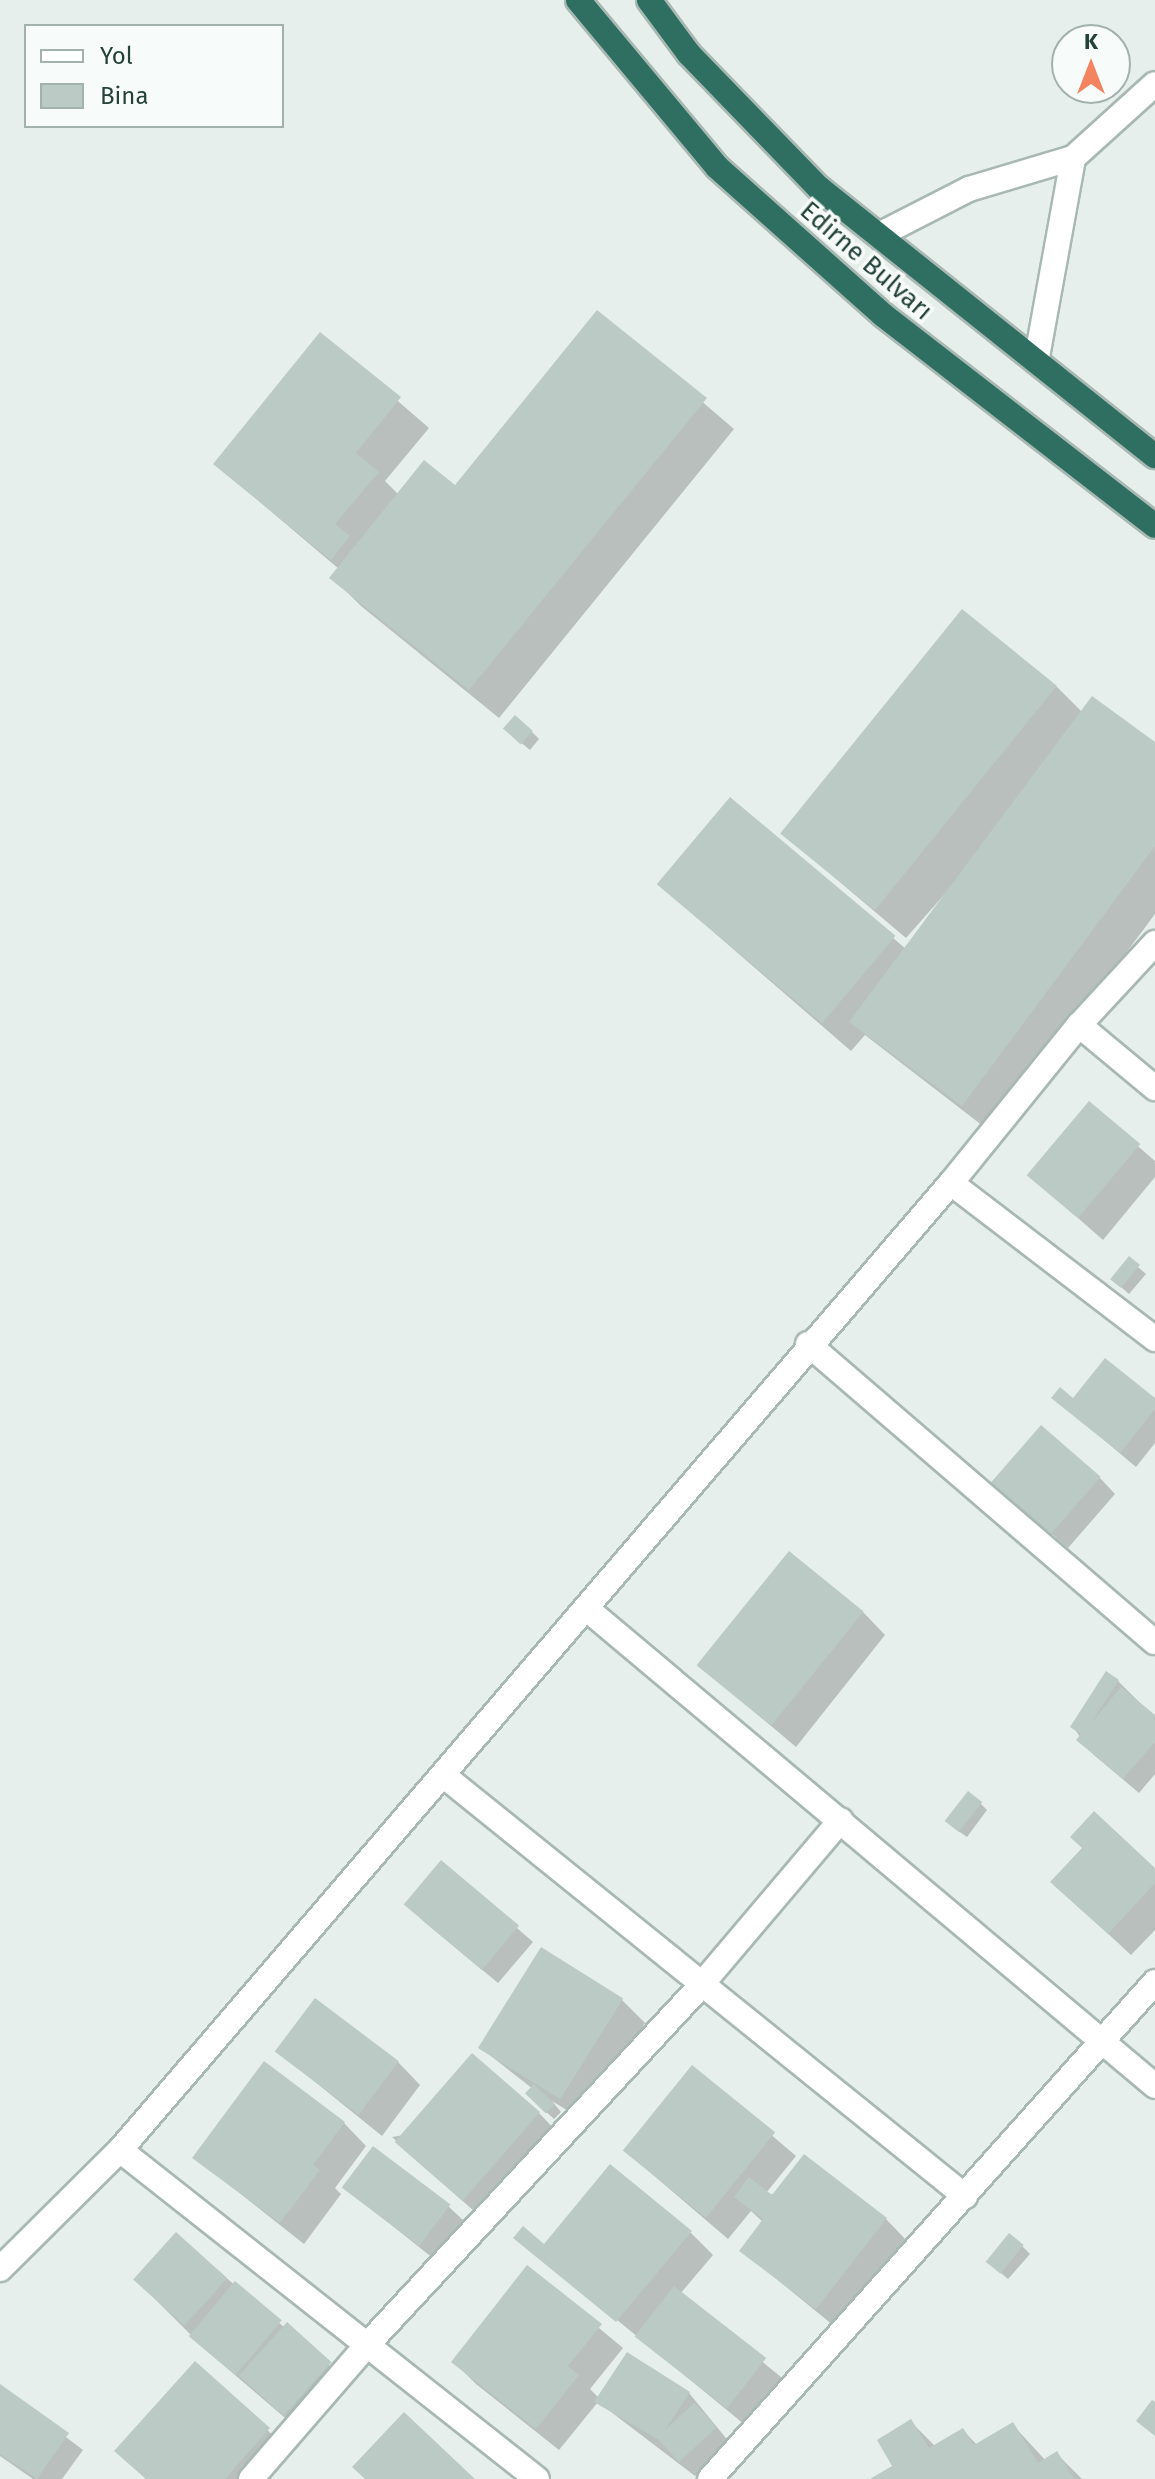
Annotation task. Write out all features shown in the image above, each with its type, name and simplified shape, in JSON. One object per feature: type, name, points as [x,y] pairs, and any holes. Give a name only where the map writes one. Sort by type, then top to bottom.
[{"type":"highway","name":"Edirne Bulvarı","points":[[578,0],[717,167],[883,315],[1155,526]]},
{"type":"highway","name":"Edirne Bulvarı","points":[[649,0],[689,54],[819,188],[1037,357],[1155,456]]},
{"type":"street","points":[[881,234],[969,189],[1073,158],[1155,84]]},
{"type":"street","points":[[1037,357],[1073,158]]},
{"type":"street","points":[[0,2269],[120,2150],[587,1609],[808,1344],[951,1183],[1079,1025],[1155,943]]},
{"type":"street","points":[[1079,1025],[1155,1088]]},
{"type":"street","points":[[951,1183],[1155,1339]]},
{"type":"street","points":[[808,1344],[1155,1642]]},
{"type":"street","points":[[587,1609],[1155,2086]]},
{"type":"street","points":[[443,1775],[965,2196]]},
{"type":"street","points":[[251,2479],[367,2345],[701,1985],[841,1820]]},
{"type":"street","points":[[710,2479],[1155,1982]]},
{"type":"street","points":[[120,2150],[537,2479]]},
{"type":"building","points":[[597,310],[707,398],[469,690],[329,578],[424,460],[455,485]]},
{"type":"building","points":[[320,332],[401,397],[356,453],[379,472],[335,524],[350,536],[331,560],[213,464]]},
{"type":"building","points":[[962,609],[1057,686],[875,910],[780,834]]},
{"type":"building","points":[[1092,696],[1155,742],[1155,846],[962,1106],[849,1022]]},
{"type":"building","points":[[515,715],[533,731],[521,744],[503,728]]},
{"type":"building","points":[[730,797],[895,936],[822,1023],[657,884]]},
{"type":"building","points":[[1089,1101],[1140,1144],[1078,1218],[1027,1175]]},
{"type":"building","points":[[1129,1256],[1140,1265],[1121,1288],[1110,1279]]},
{"type":"building","points":[[1105,1358],[1155,1398],[1155,1409],[1120,1453],[1051,1398],[1060,1387],[1073,1398]]},
{"type":"building","points":[[1041,1425],[1101,1477],[1051,1534],[991,1482]]},
{"type":"building","points":[[789,1551],[864,1611],[771,1726],[696,1665]]},
{"type":"building","points":[[1106,1671],[1119,1680],[1091,1723],[1121,1687],[1155,1715],[1155,1742],[1123,1779],[1076,1740],[1081,1734],[1070,1727]]},
{"type":"building","points":[[968,1791],[982,1802],[959,1832],[945,1821]]},
{"type":"building","points":[[1094,1811],[1155,1868],[1155,1883],[1108,1934],[1050,1882],[1082,1848],[1070,1837]]},
{"type":"building","points":[[441,1860],[519,1926],[482,1970],[404,1904]]},
{"type":"building","points":[[541,1947],[623,1998],[560,2099],[478,2048]]},
{"type":"building","points":[[315,1998],[399,2061],[359,2115],[275,2052]]},
{"type":"building","points":[[472,2053],[540,2112],[463,2201],[395,2142]]},
{"type":"building","points":[[264,2061],[345,2122],[313,2165],[320,2170],[280,2223],[192,2158]]},
{"type":"building","points":[[692,2065],[775,2132],[706,2218],[623,2150]]},
{"type":"building","points":[[534,2084],[555,2104],[546,2113],[525,2093]]},
{"type":"building","points":[[373,2146],[450,2204],[419,2246],[342,2188]]},
{"type":"building","points":[[804,2154],[887,2218],[816,2309],[739,2251],[763,2219],[734,2197],[749,2177],[772,2195]]},
{"type":"building","points":[[610,2164],[692,2231],[616,2322],[513,2238],[523,2226],[544,2244]]},
{"type":"building","points":[[176,2232],[227,2278],[184,2326],[133,2280]]},
{"type":"building","points":[[1009,2233],[1024,2245],[1000,2274],[986,2262]]},
{"type":"building","points":[[527,2265],[602,2324],[568,2366],[579,2375],[536,2429],[451,2362]]},
{"type":"building","points":[[235,2281],[282,2320],[235,2375],[189,2336]]},
{"type":"building","points":[[674,2286],[766,2358],[727,2408],[635,2336]]},
{"type":"building","points":[[287,2322],[332,2362],[283,2416],[239,2376]]},
{"type":"building","points":[[627,2352],[690,2392],[665,2430],[694,2403],[717,2427],[679,2462],[659,2440],[594,2402]]},
{"type":"building","points":[[195,2361],[270,2428],[225,2479],[146,2479],[114,2451]]},
{"type":"building","points":[[0,2384],[69,2433],[37,2479],[0,2454]]},
{"type":"building","points":[[1152,2400],[1155,2402],[1155,2436],[1136,2421]]},
{"type":"building","points":[[404,2412],[475,2479],[365,2479],[352,2467]]},
{"type":"building","points":[[911,2419],[929,2448],[963,2428],[974,2445],[1013,2422],[1038,2463],[1057,2451],[1074,2479],[870,2479],[892,2466],[877,2440]]}]
